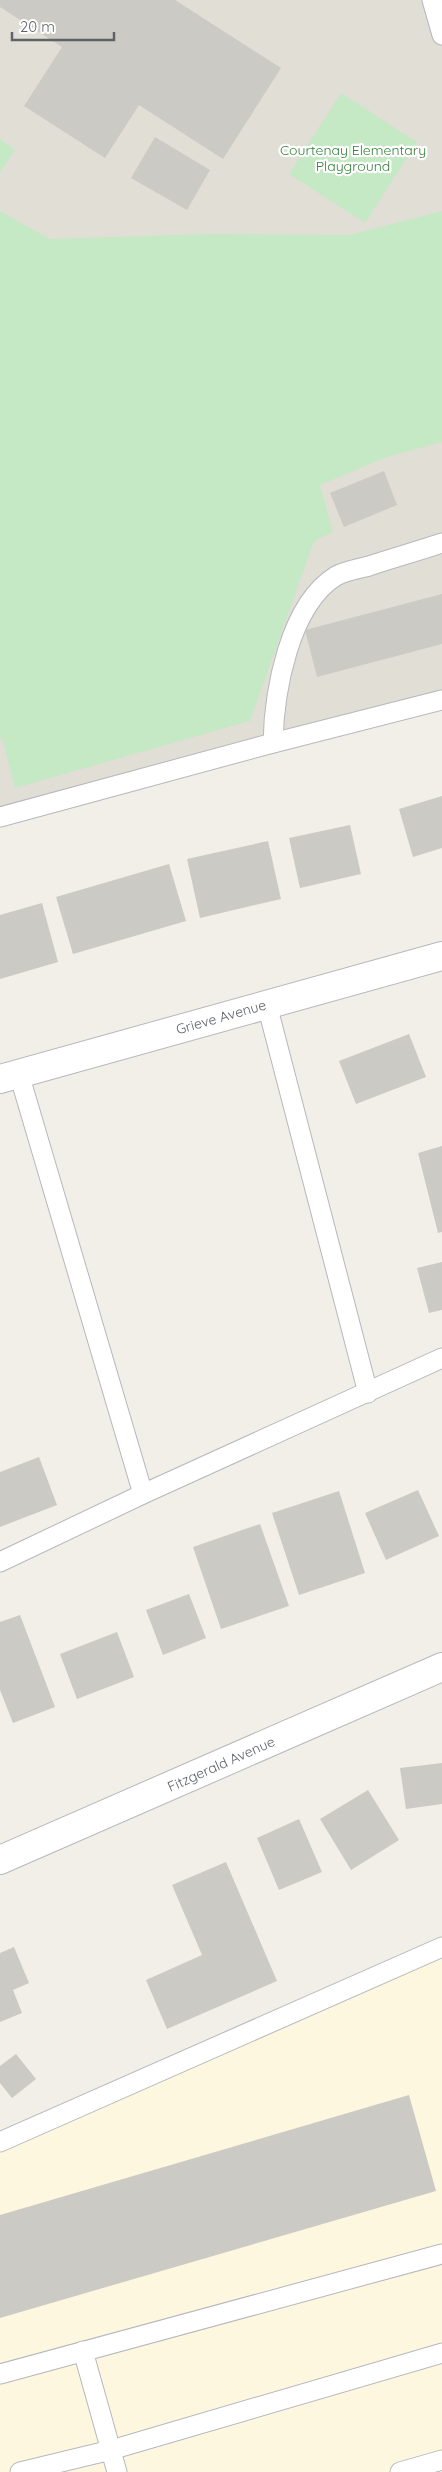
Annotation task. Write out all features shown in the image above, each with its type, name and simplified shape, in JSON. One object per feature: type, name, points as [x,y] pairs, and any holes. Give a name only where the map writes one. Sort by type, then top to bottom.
[{"type":"street","name":"Grieve Avenue","points":[[10,1076],[442,956]]},
{"type":"street","name":"Fitzgerald Avenue","points":[[0,1860],[442,1667]]},
{"type":"lane","points":[[432,0],[442,35]]},
{"type":"lane","points":[[273,743],[274,712],[286,656],[304,611],[319,589],[337,575],[442,543]]},
{"type":"lane","points":[[0,817],[273,743],[442,700]]},
{"type":"lane","points":[[267,1004],[368,1393]]},
{"type":"lane","points":[[10,1076],[143,1494]]},
{"type":"lane","points":[[0,1562],[143,1494],[442,1358]]},
{"type":"lane","points":[[0,2142],[442,1947]]},
{"type":"lane","points":[[0,2374],[442,2254]]},
{"type":"lane","points":[[83,2351],[117,2472]]},
{"type":"lane","points":[[20,2472],[111,2450],[442,2353]]},
{"type":"lane","points":[[400,2472],[442,2460]]},
{"type":"shaded area","points":[[0,0],[432,0],[442,35],[442,700],[0,817]]},
{"type":"shaded area","points":[[442,1947],[442,2472],[0,2472],[0,2142]]},
{"type":"green space","name":"Courtenay Elementary Playground","points":[[341,93],[417,142],[365,223],[289,174]]},
{"type":"green space","points":[[0,139],[15,150],[0,172]]},
{"type":"green space","points":[[0,211],[50,239],[208,234],[350,235],[442,211],[442,442],[387,457],[320,485],[333,532],[314,541],[250,721],[15,788],[2,738],[0,738]]},
{"type":"building","points":[[0,0],[175,0],[281,68],[223,159],[139,105],[105,158],[24,106],[62,47],[0,7]]},
{"type":"building","points":[[155,137],[210,170],[187,210],[131,178]]},
{"type":"building","points":[[384,471],[397,505],[344,527],[330,493]]},
{"type":"building","points":[[442,594],[442,644],[317,677],[305,630]]},
{"type":"building","points":[[442,796],[442,848],[413,857],[399,809]]},
{"type":"building","points":[[350,825],[361,874],[300,888],[289,838]]},
{"type":"building","points":[[268,841],[281,899],[200,918],[187,859]]},
{"type":"building","points":[[169,864],[186,921],[73,954],[56,897]]},
{"type":"building","points":[[42,903],[58,962],[0,979],[0,915]]},
{"type":"building","points":[[409,1034],[426,1077],[356,1104],[339,1061]]},
{"type":"building","points":[[442,1146],[442,1232],[438,1233],[418,1153]]},
{"type":"building","points":[[442,1262],[442,1310],[429,1313],[417,1268]]},
{"type":"building","points":[[39,1457],[57,1505],[0,1527],[0,1472]]},
{"type":"building","points":[[418,1490],[439,1536],[386,1560],[365,1513]]},
{"type":"building","points":[[339,1491],[365,1573],[299,1595],[272,1513]]},
{"type":"building","points":[[260,1524],[289,1606],[221,1629],[193,1547]]},
{"type":"building","points":[[189,1594],[206,1638],[163,1655],[146,1610]]},
{"type":"building","points":[[20,1615],[55,1707],[13,1723],[0,1690],[0,1622]]},
{"type":"building","points":[[117,1632],[134,1677],[77,1699],[60,1654]]},
{"type":"building","points":[[442,1763],[442,1804],[406,1809],[400,1768]]},
{"type":"building","points":[[368,1790],[399,1840],[351,1870],[320,1819]]},
{"type":"building","points":[[299,1819],[322,1872],[279,1890],[257,1838]]},
{"type":"building","points":[[226,1862],[277,1981],[167,2029],[146,1980],[202,1955],[172,1885]]},
{"type":"building","points":[[14,1947],[29,1983],[13,1990],[22,2013],[0,2022],[0,1953]]},
{"type":"building","points":[[16,2054],[36,2079],[12,2098],[0,2083],[0,2066]]},
{"type":"building","points":[[409,2095],[436,2191],[0,2318],[0,2215]]}]
